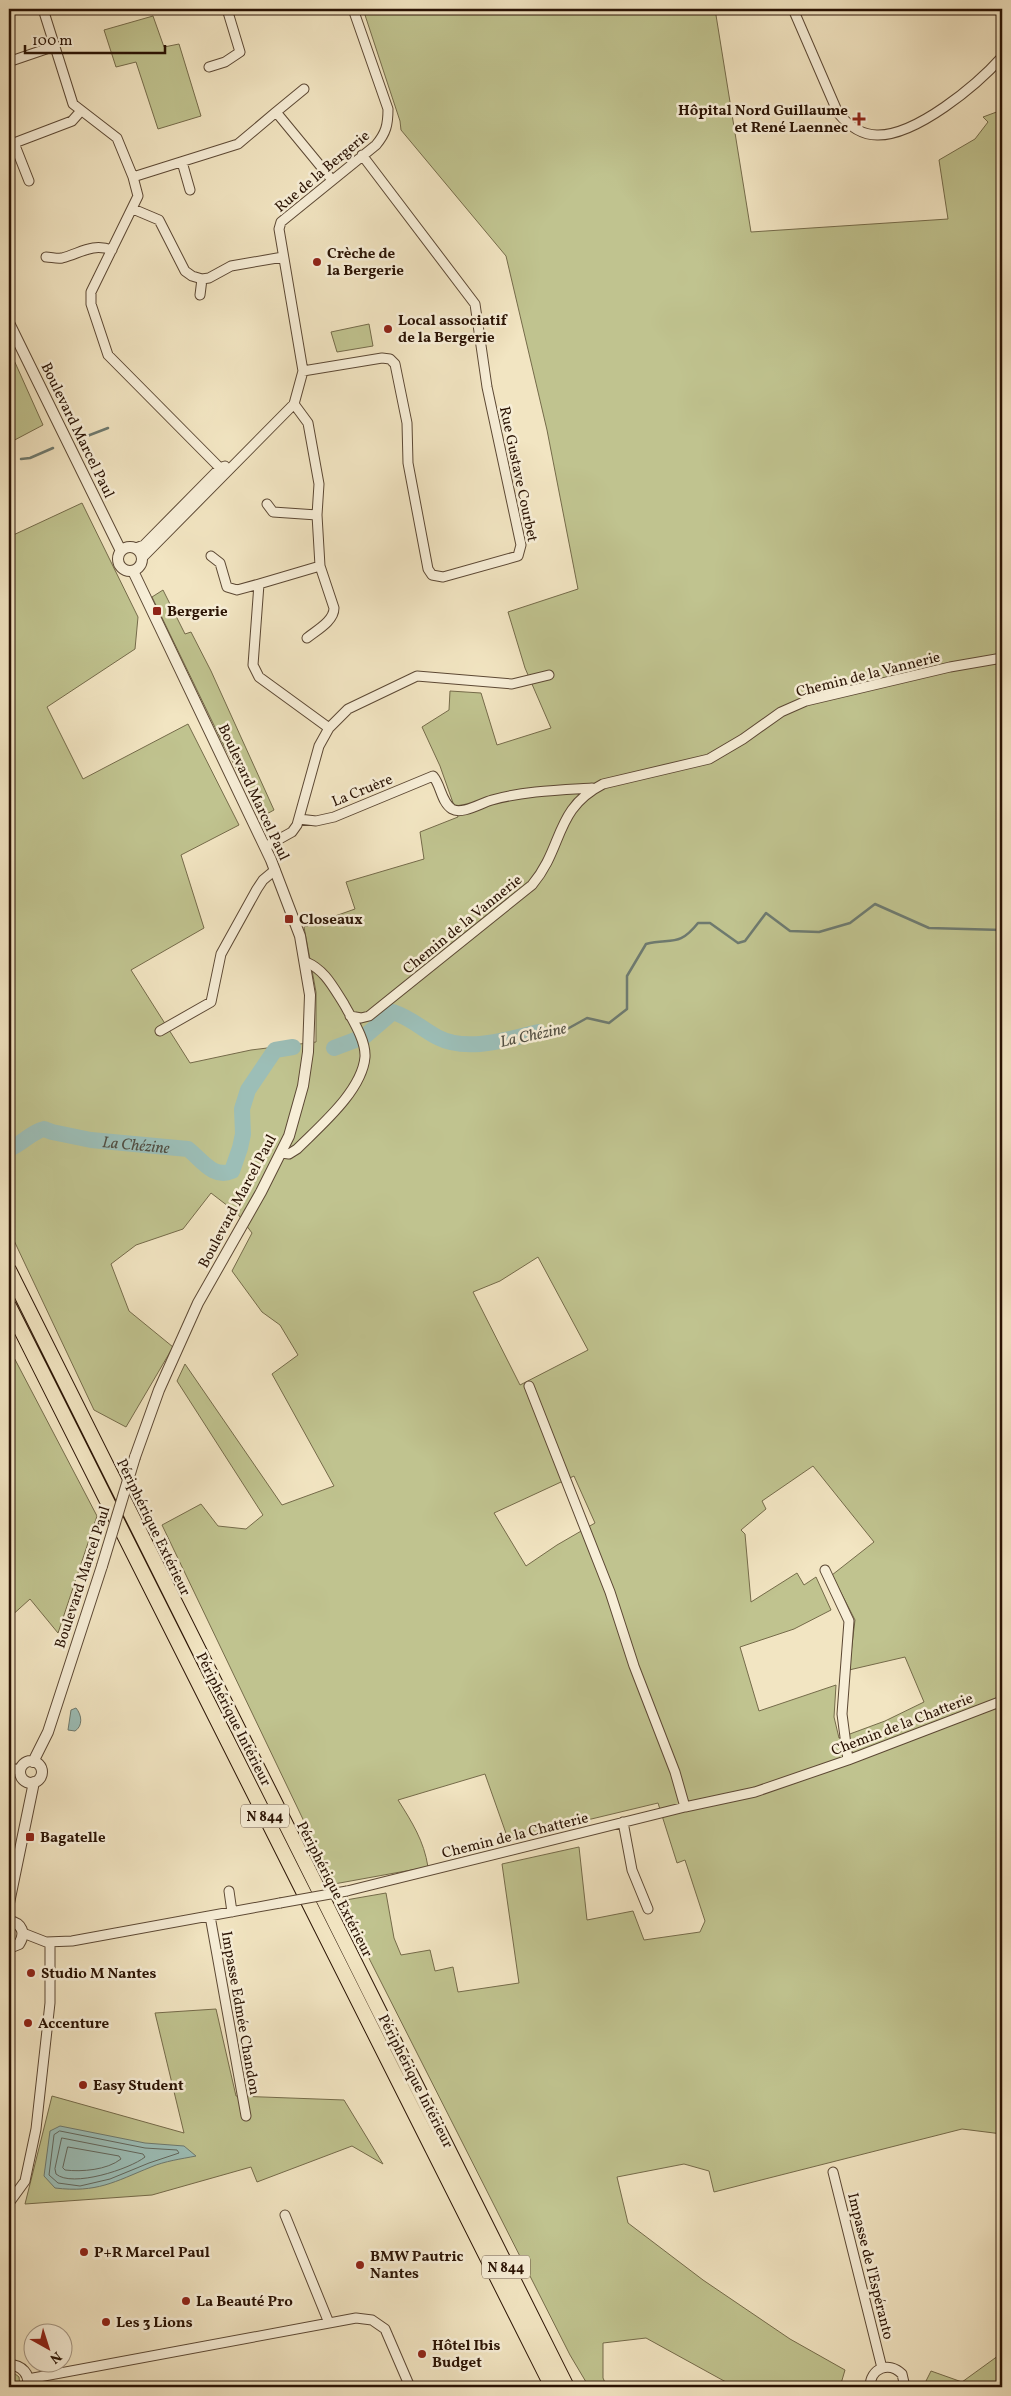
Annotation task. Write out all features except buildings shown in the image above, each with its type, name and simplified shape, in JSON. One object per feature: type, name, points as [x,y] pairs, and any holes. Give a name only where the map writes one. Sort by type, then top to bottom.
[{"type":"highway","name":"Périphérique Extérieur","points":[[9,1270],[203,1663],[567,2387]]},
{"type":"highway","name":"Périphérique Intérieur","points":[[9,1306],[552,2387]]},
{"type":"street","points":[[43,9],[73,104],[80,112],[117,138],[133,177],[138,196],[91,292],[91,304],[108,355],[220,468]]},
{"type":"street","points":[[209,67],[225,62],[240,52],[227,9]]},
{"type":"street","name":"Rue de la Bergerie","points":[[142,558],[294,404],[303,371],[283,257],[279,228],[281,222],[385,134],[388,122],[388,110],[353,9]]},
{"type":"street","points":[[793,9],[838,113],[850,126],[868,134],[886,134],[921,121],[961,95],[1002,57]]},
{"type":"street","points":[[9,60],[55,46]]},
{"type":"street","points":[[133,177],[238,144],[304,89]]},
{"type":"street","points":[[29,181],[11,144],[72,121],[80,112]]},
{"type":"street","points":[[276,112],[332,180]]},
{"type":"street","name":"Rue Gustave Courbet","points":[[303,371],[382,358],[390,359],[395,364],[407,423],[408,463],[428,569],[432,575],[443,577],[518,556],[521,551],[521,545],[487,387],[475,304],[362,155]]},
{"type":"street","points":[[182,162],[190,190]]},
{"type":"street","points":[[133,209],[159,220],[185,271],[192,276],[202,279],[209,278],[231,266],[283,257]]},
{"type":"street","points":[[46,257],[60,259],[85,248],[102,246],[112,250]]},
{"type":"street","points":[[200,295],[202,279]]},
{"type":"street","name":"Boulevard Marcel Paul","points":[[9,323],[120,551]]},
{"type":"street","points":[[294,404],[308,423],[319,484],[317,515],[320,566],[334,614],[307,638]]},
{"type":"street","name":"Rue de la Bergerie","points":[[136,548],[144,545],[220,468],[243,457]]},
{"type":"street","points":[[267,504],[273,512],[317,515]]},
{"type":"street","points":[[128,547],[136,548],[142,558],[140,566],[133,571],[125,570],[119,565],[117,558],[120,551],[128,547]]},
{"type":"street","points":[[211,556],[220,563],[228,587],[237,590],[320,566]]},
{"type":"street","name":"Boulevard Marcel Paul","points":[[33,1762],[48,1732],[135,1457],[160,1390],[198,1303],[281,1153],[303,1086],[308,1052],[309,985],[306,962],[292,912],[265,847],[133,571]]},
{"type":"street","points":[[260,584],[253,665],[259,677],[329,728]]},
{"type":"street","name":"Chemin de la Vannerie","points":[[350,1016],[361,1018],[369,1016],[532,885],[550,860],[568,814],[576,802],[603,784],[709,758],[743,739],[782,712],[806,701],[954,666],[1002,658]]},
{"type":"street","points":[[265,847],[292,832],[300,819],[319,746],[329,728],[348,709],[417,676],[512,684],[549,675]]},
{"type":"street","name":"La Cruère","points":[[300,819],[316,822],[334,817],[433,776],[438,782],[445,802],[452,808],[460,811],[501,797],[596,788]]},
{"type":"street","points":[[160,1031],[211,1002],[221,954],[257,889],[263,880],[275,870]]},
{"type":"street","points":[[281,1153],[289,1154],[297,1149],[338,1106],[358,1081],[365,1057],[363,1043],[350,1016],[327,978],[316,967],[306,962]]},
{"type":"street","points":[[529,1386],[610,1592],[634,1666],[675,1772],[685,1807]]},
{"type":"street","points":[[825,1570],[850,1621],[842,1714],[848,1760]]},
{"type":"street","name":"Chemin de la Chatterie","points":[[23,1933],[50,1942],[72,1941],[346,1890],[685,1807],[756,1792],[848,1760],[1002,1701]]},
{"type":"street","points":[[9,1903],[34,1782],[42,1772],[39,1765],[33,1762],[24,1764],[20,1770]]},
{"type":"street","points":[[9,1768],[20,1770]]},
{"type":"street","points":[[20,1770],[24,1780],[34,1782]]},
{"type":"street","points":[[623,1822],[632,1870],[648,1909]]},
{"type":"street","points":[[229,1891],[232,1912]]},
{"type":"street","name":"Impasse Edmée Chandon","points":[[210,1916],[246,2116]]},
{"type":"street","points":[[9,1920],[16,1922],[23,1933],[19,1944],[9,1948]]},
{"type":"street","points":[[9,2204],[25,2181],[36,2129],[50,2003],[50,1942]]},
{"type":"street","name":"Impasse de l'Espéranto","points":[[833,2172],[882,2368]]},
{"type":"street","points":[[285,2215],[329,2323]]},
{"type":"street","points":[[9,2364],[23,2369],[28,2383],[356,2318],[372,2320],[385,2329],[410,2387]]},
{"type":"street","points":[[870,2387],[872,2376],[882,2368],[898,2370],[905,2379],[905,2387]]},
{"type":"green space","points":[[363,9],[715,9],[751,232],[948,219],[939,160],[975,139],[988,122],[983,117],[1002,110],[1002,2134],[962,2129],[714,2192],[709,2171],[684,2164],[617,2177],[628,2223],[703,2280],[790,2339],[845,2370],[840,2387],[735,2387],[646,2338],[603,2343],[603,2378],[607,2387],[589,2387],[570,2355],[340,1901],[386,1893],[394,1938],[401,1955],[430,1950],[435,1971],[453,1967],[458,1992],[519,1983],[502,1864],[579,1847],[587,1920],[633,1911],[644,1940],[700,1932],[705,1921],[685,1860],[677,1863],[658,1803],[508,1839],[485,1774],[398,1800],[413,1824],[428,1867],[334,1884],[162,1525],[201,1504],[218,1526],[246,1529],[263,1515],[177,1381],[185,1364],[282,1505],[334,1486],[272,1374],[298,1355],[280,1325],[262,1312],[232,1271],[252,1233],[237,1213],[211,1193],[183,1229],[136,1245],[111,1264],[129,1311],[173,1347],[126,1427],[94,1410],[9,1230],[9,537],[82,503],[138,617],[135,649],[47,707],[83,779],[188,724],[239,825],[181,855],[204,928],[131,970],[190,1063],[251,1050],[316,1042],[316,992],[304,927],[355,909],[346,882],[424,859],[420,832],[458,817],[440,766],[422,727],[449,710],[450,691],[481,693],[497,745],[551,728],[525,668],[508,612],[578,589],[547,430],[506,256],[401,130],[400,121]],"holes":[[[538,1257],[588,1350],[520,1385],[473,1292],[500,1281]],[[813,1466],[874,1542],[832,1575],[855,1620],[849,1670],[905,1657],[924,1702],[885,1721],[839,1738],[834,1717],[836,1685],[759,1711],[740,1647],[794,1629],[831,1610],[816,1577],[804,1585],[797,1573],[751,1602],[745,1534],[741,1530],[766,1509],[762,1501]],[[574,1476],[595,1523],[526,1566],[494,1513]]]},
{"type":"green space","points":[[153,16],[164,47],[179,44],[201,116],[158,129],[136,62],[116,67],[104,30]]},
{"type":"green space","points":[[369,324],[373,346],[337,352],[331,332]]},
{"type":"green space","points":[[9,349],[43,425],[9,443]]},
{"type":"green space","points":[[163,590],[185,634],[191,632],[211,671],[274,810],[263,816],[225,748],[152,597]]},
{"type":"green space","points":[[9,1348],[97,1516],[58,1633],[30,1599],[9,1618]]},
{"type":"green space","points":[[216,2009],[236,2096],[344,2100],[383,2164],[352,2146],[257,2182],[251,2167],[152,2195],[25,2204],[52,2096],[184,2133],[155,2013]]},
{"type":"green space","points":[[1002,2353],[1002,2387],[923,2387],[931,2371],[962,2382]]},
{"type":"green space","points":[[9,2373],[14,2373],[19,2377],[20,2387],[9,2387]]},
{"type":"water","points":[[76,1708],[80,1717],[78,1729],[75,1731],[68,1730],[71,1710]]},
{"type":"water","points":[[60,2126],[145,2143],[184,2146],[196,2156],[162,2163],[115,2182],[94,2188],[55,2188],[44,2176],[50,2131]]},
{"type":"waterway","points":[[82,438],[108,428]]},
{"type":"waterway","points":[[21,459],[30,458],[53,448]]},
{"type":"waterway","name":"La Chézine","points":[[539,1032],[569,1028],[587,1018],[609,1023],[627,1009],[627,976],[646,944],[680,939],[686,936],[698,923],[710,923],[738,943],[745,941],[766,913],[790,931],[819,932],[850,923],[875,904],[929,928],[1002,930]]},
{"type":"waterway","name":"La Chézine","points":[[365,1036],[393,1012],[437,1037],[461,1044],[488,1043],[539,1032]]},
{"type":"waterway","name":"La Chézine","points":[[334,1048],[358,1039]]},
{"type":"waterway","name":"La Chézine","points":[[9,1149],[44,1129],[91,1140],[188,1149],[213,1170],[225,1173],[232,1171],[243,1134],[242,1109],[248,1090],[275,1050],[293,1047]]},
{"type":"place","name":"Hôpital Nord Guillaume et René Laennec","points":[[859,119]]},
{"type":"place","name":"Crèche de la Bergerie","points":[[317,262]]},
{"type":"place","name":"Local associatif de la Bergerie","points":[[388,329]]},
{"type":"place","name":"Bergerie","points":[[157,611]]},
{"type":"place","name":"Closeaux","points":[[289,919]]},
{"type":"place","name":"Bagatelle","points":[[30,1837]]},
{"type":"place","name":"Studio M Nantes","points":[[31,1973]]},
{"type":"place","name":"Accenture","points":[[28,2023]]},
{"type":"place","name":"Easy Student","points":[[83,2085]]},
{"type":"place","name":"P+R Marcel Paul","points":[[84,2252]]},
{"type":"place","name":"BMW Pautric Nantes","points":[[360,2265]]},
{"type":"place","name":"La Beauté Pro","points":[[186,2301]]},
{"type":"place","name":"Les 3 Lions","points":[[106,2322]]},
{"type":"place","name":"Hôtel Ibis Budget","points":[[422,2354]]}]
